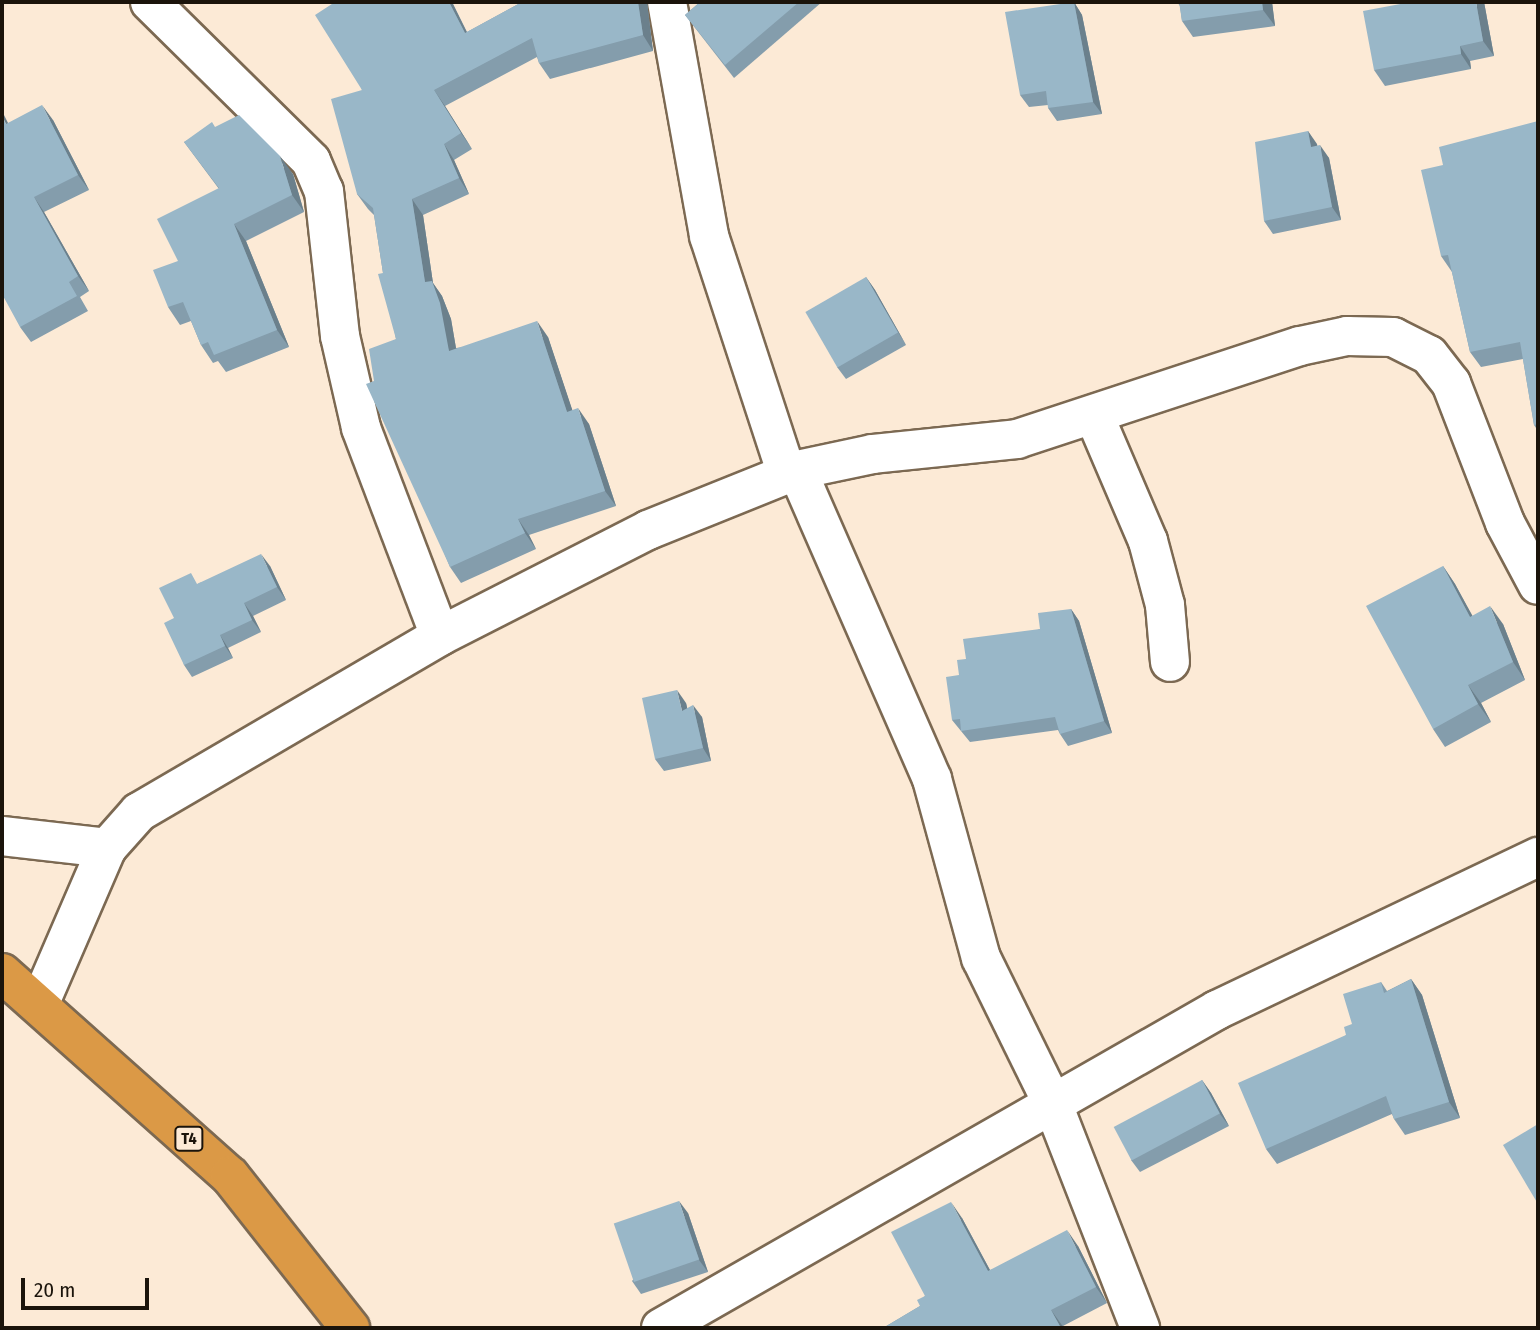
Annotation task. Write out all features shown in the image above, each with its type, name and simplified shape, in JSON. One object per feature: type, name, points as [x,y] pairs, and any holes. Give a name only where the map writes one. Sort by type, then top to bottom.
[{"type":"highway","name":"T4","points":[[2,973],[230,1176],[350,1328]]},
{"type":"street","points":[[150,2],[311,161],[324,191],[340,336],[361,428],[440,636]]},
{"type":"street","points":[[667,2],[709,236],[792,472],[932,779],[981,958],[1052,1102],[1140,1328]]},
{"type":"street","points":[[39,1004],[107,848],[139,812],[182,782],[440,636],[648,530],[792,472],[873,454],[1017,439],[1300,346],[1347,335],[1393,337],[1429,355],[1451,383],[1505,523],[1538,585]]},
{"type":"street","points":[[1094,415],[1148,541],[1165,606],[1170,662]]},
{"type":"street","points":[[2,836],[107,848]]},
{"type":"street","points":[[661,1328],[1217,1010],[1538,857]]},
{"type":"building","points":[[335,2],[449,2],[465,33],[522,2],[638,2],[643,35],[539,63],[532,38],[434,90],[461,133],[444,144],[459,178],[412,199],[425,282],[432,281],[440,303],[449,351],[537,321],[567,412],[578,408],[605,491],[518,519],[525,533],[450,567],[366,384],[374,381],[369,349],[396,339],[378,274],[383,273],[373,208],[357,194],[331,99],[362,90],[315,15]]},
{"type":"building","points":[[700,2],[799,2],[725,65],[685,15]]},
{"type":"building","points":[[1074,2],[1093,102],[1048,108],[1046,91],[1020,95],[1005,12]]},
{"type":"building","points":[[1179,2],[1262,2],[1263,10],[1182,21]]},
{"type":"building","points":[[1411,2],[1476,2],[1483,41],[1460,46],[1461,54],[1374,70],[1363,11]]},
{"type":"building","points":[[42,105],[78,175],[34,197],[78,276],[69,282],[77,296],[20,327],[2,294],[2,116],[6,124]]},
{"type":"building","points":[[239,115],[280,156],[292,195],[234,224],[277,330],[214,355],[208,342],[201,345],[183,302],[168,307],[153,270],[178,261],[157,219],[219,188],[184,142],[212,122],[215,127]]},
{"type":"building","points":[[1538,121],[1538,424],[1534,425],[1520,342],[1470,352],[1448,255],[1441,256],[1421,170],[1443,165],[1439,147]]},
{"type":"building","points":[[1308,131],[1311,147],[1320,145],[1332,207],[1264,221],[1255,142]]},
{"type":"building","points":[[866,277],[898,332],[837,367],[805,312]]},
{"type":"building","points":[[261,554],[277,587],[244,603],[252,620],[220,635],[225,646],[184,665],[164,623],[174,618],[159,588],[191,573],[197,584]]},
{"type":"building","points":[[1443,566],[1470,617],[1490,606],[1513,662],[1468,685],[1478,704],[1433,729],[1366,606]]},
{"type":"building","points":[[1071,609],[1104,721],[1060,734],[1055,717],[961,731],[960,719],[952,720],[946,677],[959,675],[957,660],[966,659],[963,639],[1040,629],[1038,613]]},
{"type":"building","points":[[677,690],[682,711],[693,705],[703,748],[655,759],[642,698]]},
{"type":"building","points":[[1411,979],[1449,1102],[1394,1119],[1386,1096],[1266,1149],[1238,1083],[1346,1035],[1344,1027],[1352,1024],[1343,994],[1381,982],[1384,993]]},
{"type":"building","points":[[1202,1080],[1220,1114],[1132,1160],[1114,1127]]},
{"type":"building","points":[[1538,1124],[1538,1204],[1503,1145]]},
{"type":"building","points":[[679,1201],[699,1260],[634,1282],[614,1223]]},
{"type":"building","points":[[951,1202],[988,1271],[1067,1230],[1096,1287],[1051,1310],[1061,1328],[883,1328],[920,1306],[917,1300],[925,1296],[891,1232]]}]
